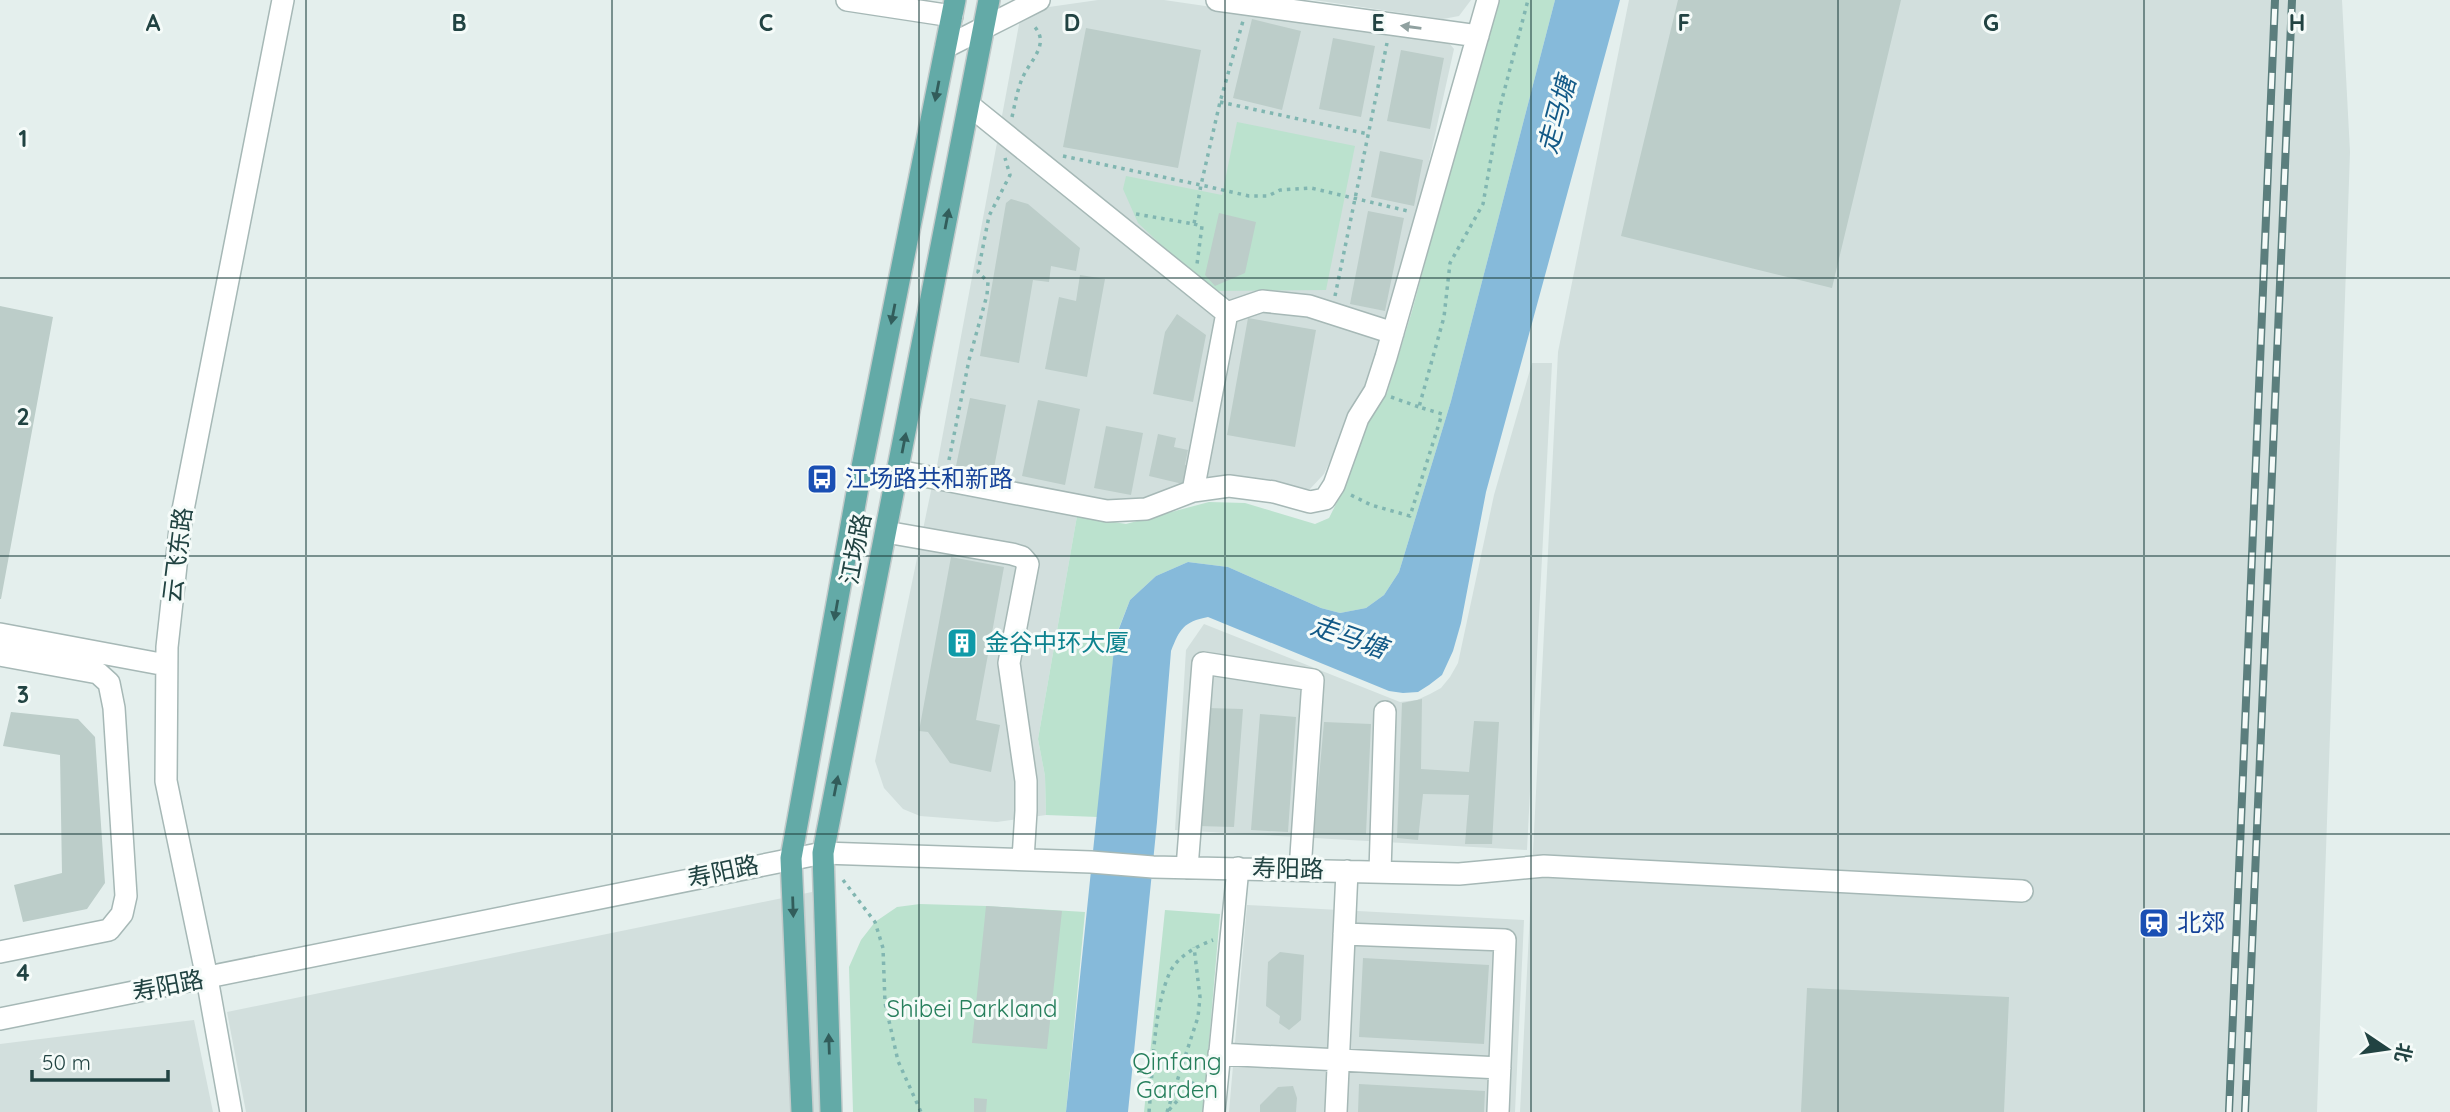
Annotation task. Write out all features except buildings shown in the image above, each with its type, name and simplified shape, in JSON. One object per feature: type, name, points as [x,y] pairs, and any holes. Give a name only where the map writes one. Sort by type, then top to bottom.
[{"type":"main road","name":"江场路","points":[[831,1112],[823,853],[989,0]]},
{"type":"main road","name":"江场路","points":[[802,1112],[791,858],[858,487],[953,8]]},
{"type":"street","name":"云飞东路","points":[[230,1112],[207,978],[166,781],[166,665],[181,520],[283,0]]},
{"type":"street","points":[[848,0],[953,8]]},
{"type":"street","points":[[1217,0],[1478,36]]},
{"type":"street","points":[[898,471],[1107,511],[1146,509],[1193,491],[1229,486],[1274,492],[1310,502],[1325,499],[1334,485],[1350,435],[1375,391],[1488,0]]},
{"type":"street","points":[[946,47],[1033,2]]},
{"type":"street","points":[[969,105],[1227,313]]},
{"type":"street","points":[[1227,313],[1262,301],[1309,306],[1393,333]]},
{"type":"street","points":[[1193,491],[1227,313]]},
{"type":"street","points":[[886,532],[1012,554],[1022,557],[1028,564],[1009,663],[1026,781],[1023,859]]},
{"type":"street","points":[[0,634],[166,665]]},
{"type":"street","points":[[0,655],[98,673],[109,683],[114,708],[125,896],[122,914],[109,930],[0,952]]},
{"type":"street","points":[[1187,868],[1203,663],[1313,680],[1300,870]]},
{"type":"street","points":[[1380,872],[1385,712]]},
{"type":"street","name":"寿阳路","points":[[0,1019],[823,853],[1023,859],[1153,867],[1459,874],[1544,866],[2022,891]]},
{"type":"street","points":[[1214,1112],[1238,868]]},
{"type":"street","points":[[1336,1112],[1347,871]]},
{"type":"street","points":[[1344,934],[1505,940],[1497,1112]]},
{"type":"street","points":[[1219,1059],[1338,1060],[1500,1068]]},
{"type":"path","points":[[1419,407],[1444,317],[1450,263],[1483,204],[1500,107],[1528,0]]},
{"type":"path","points":[[944,480],[975,331],[987,295],[988,282],[978,272],[982,247],[989,216],[1010,175],[1004,155],[1022,77],[1035,59],[1041,43],[1038,30],[1027,16],[1033,2]]},
{"type":"path","points":[[1194,224],[1220,102],[1248,4]]},
{"type":"path","points":[[1332,314],[1391,24]]},
{"type":"path","points":[[1220,102],[1368,134]]},
{"type":"path","points":[[1059,155],[1249,196],[1268,196],[1280,190],[1311,188],[1427,216]]},
{"type":"path","points":[[1132,213],[1202,226],[1194,286]]},
{"type":"path","points":[[1334,485],[1371,505],[1410,516],[1442,414],[1375,391]]},
{"type":"path","points":[[823,853],[875,922],[883,948],[885,1003],[898,1061],[920,1112]]},
{"type":"path","points":[[1149,1112],[1160,1004],[1171,969],[1194,947],[1231,932]]},
{"type":"path","points":[[1167,1112],[1198,1017],[1200,998],[1194,947]]},
{"type":"path","points":[[1167,1112],[1202,1073],[1219,1059]]},
{"type":"shaded area","points":[[1098,0],[1164,0],[1439,40],[1449,43],[1454,49],[1418,211],[1371,387],[1349,421],[1324,474],[1310,489],[1106,501],[1080,494],[1066,496],[936,471],[1020,19],[1042,8]]},
{"type":"shaded area","points":[[1314,0],[1471,0],[1459,16],[1443,19]]},
{"type":"shaded area","name":"北郊","points":[[1629,0],[2342,0],[2350,152],[2317,1112],[1520,1112],[1558,352]]},
{"type":"shaded area","points":[[1532,363],[1552,363],[1527,850],[1175,830],[1186,650],[1204,624],[1400,702],[1417,700],[1430,694],[1441,688],[1450,677],[1458,663],[1494,495]]},
{"type":"shaded area","points":[[932,486],[1077,516],[1038,739],[1045,776],[1046,815],[997,822],[920,816],[903,809],[884,788],[875,761]]},
{"type":"shaded area","points":[[812,892],[821,1112],[246,1112],[227,1012]]},
{"type":"shaded area","points":[[1247,905],[1524,920],[1515,1112],[1229,1112]]},
{"type":"shaded area","points":[[194,1020],[213,1112],[0,1112],[0,1044]]},
{"type":"green space","points":[[1496,0],[1555,0],[1451,401],[1399,572],[1384,595],[1366,608],[1340,613],[1321,608],[1228,567],[1188,562],[1156,576],[1130,600],[1115,638],[1098,817],[1046,815],[1045,776],[1038,739],[1077,516],[1126,524],[1209,502],[1245,503],[1315,524],[1329,518],[1339,498],[1354,445],[1369,416],[1387,393],[1412,311]]},
{"type":"green space","points":[[1237,122],[1355,146],[1326,290],[1210,291],[1138,223],[1123,189],[1126,176],[1222,195]]},
{"type":"green space","name":"Shibei Parkland","points":[[920,904],[1085,912],[1066,1112],[853,1112],[849,967],[861,940],[875,922],[897,907]]},
{"type":"green space","name":"Qinfang Garden","points":[[1165,910],[1220,914],[1203,1112],[1144,1112]]},
{"type":"water","name":"走马塘","points":[[1555,0],[1620,0],[1486,492],[1461,623],[1453,651],[1442,675],[1418,692],[1403,693],[1389,691],[1208,617],[1193,621],[1184,628],[1171,651],[1128,1112],[1066,1112],[1115,639],[1130,600],[1156,576],[1188,562],[1228,567],[1321,608],[1340,613],[1366,608],[1384,595],[1399,572],[1451,401]]},
{"type":"railway","points":[[2229,1112],[2275,0]]},
{"type":"railway","points":[[2245,1112],[2292,0]]},
{"type":"place","name":"江场路共和新路","points":[[822,479]]},
{"type":"place","name":"金谷中环大厦","points":[[962,643]]},
{"type":"place","name":"北郊","points":[[2154,923]]}]
